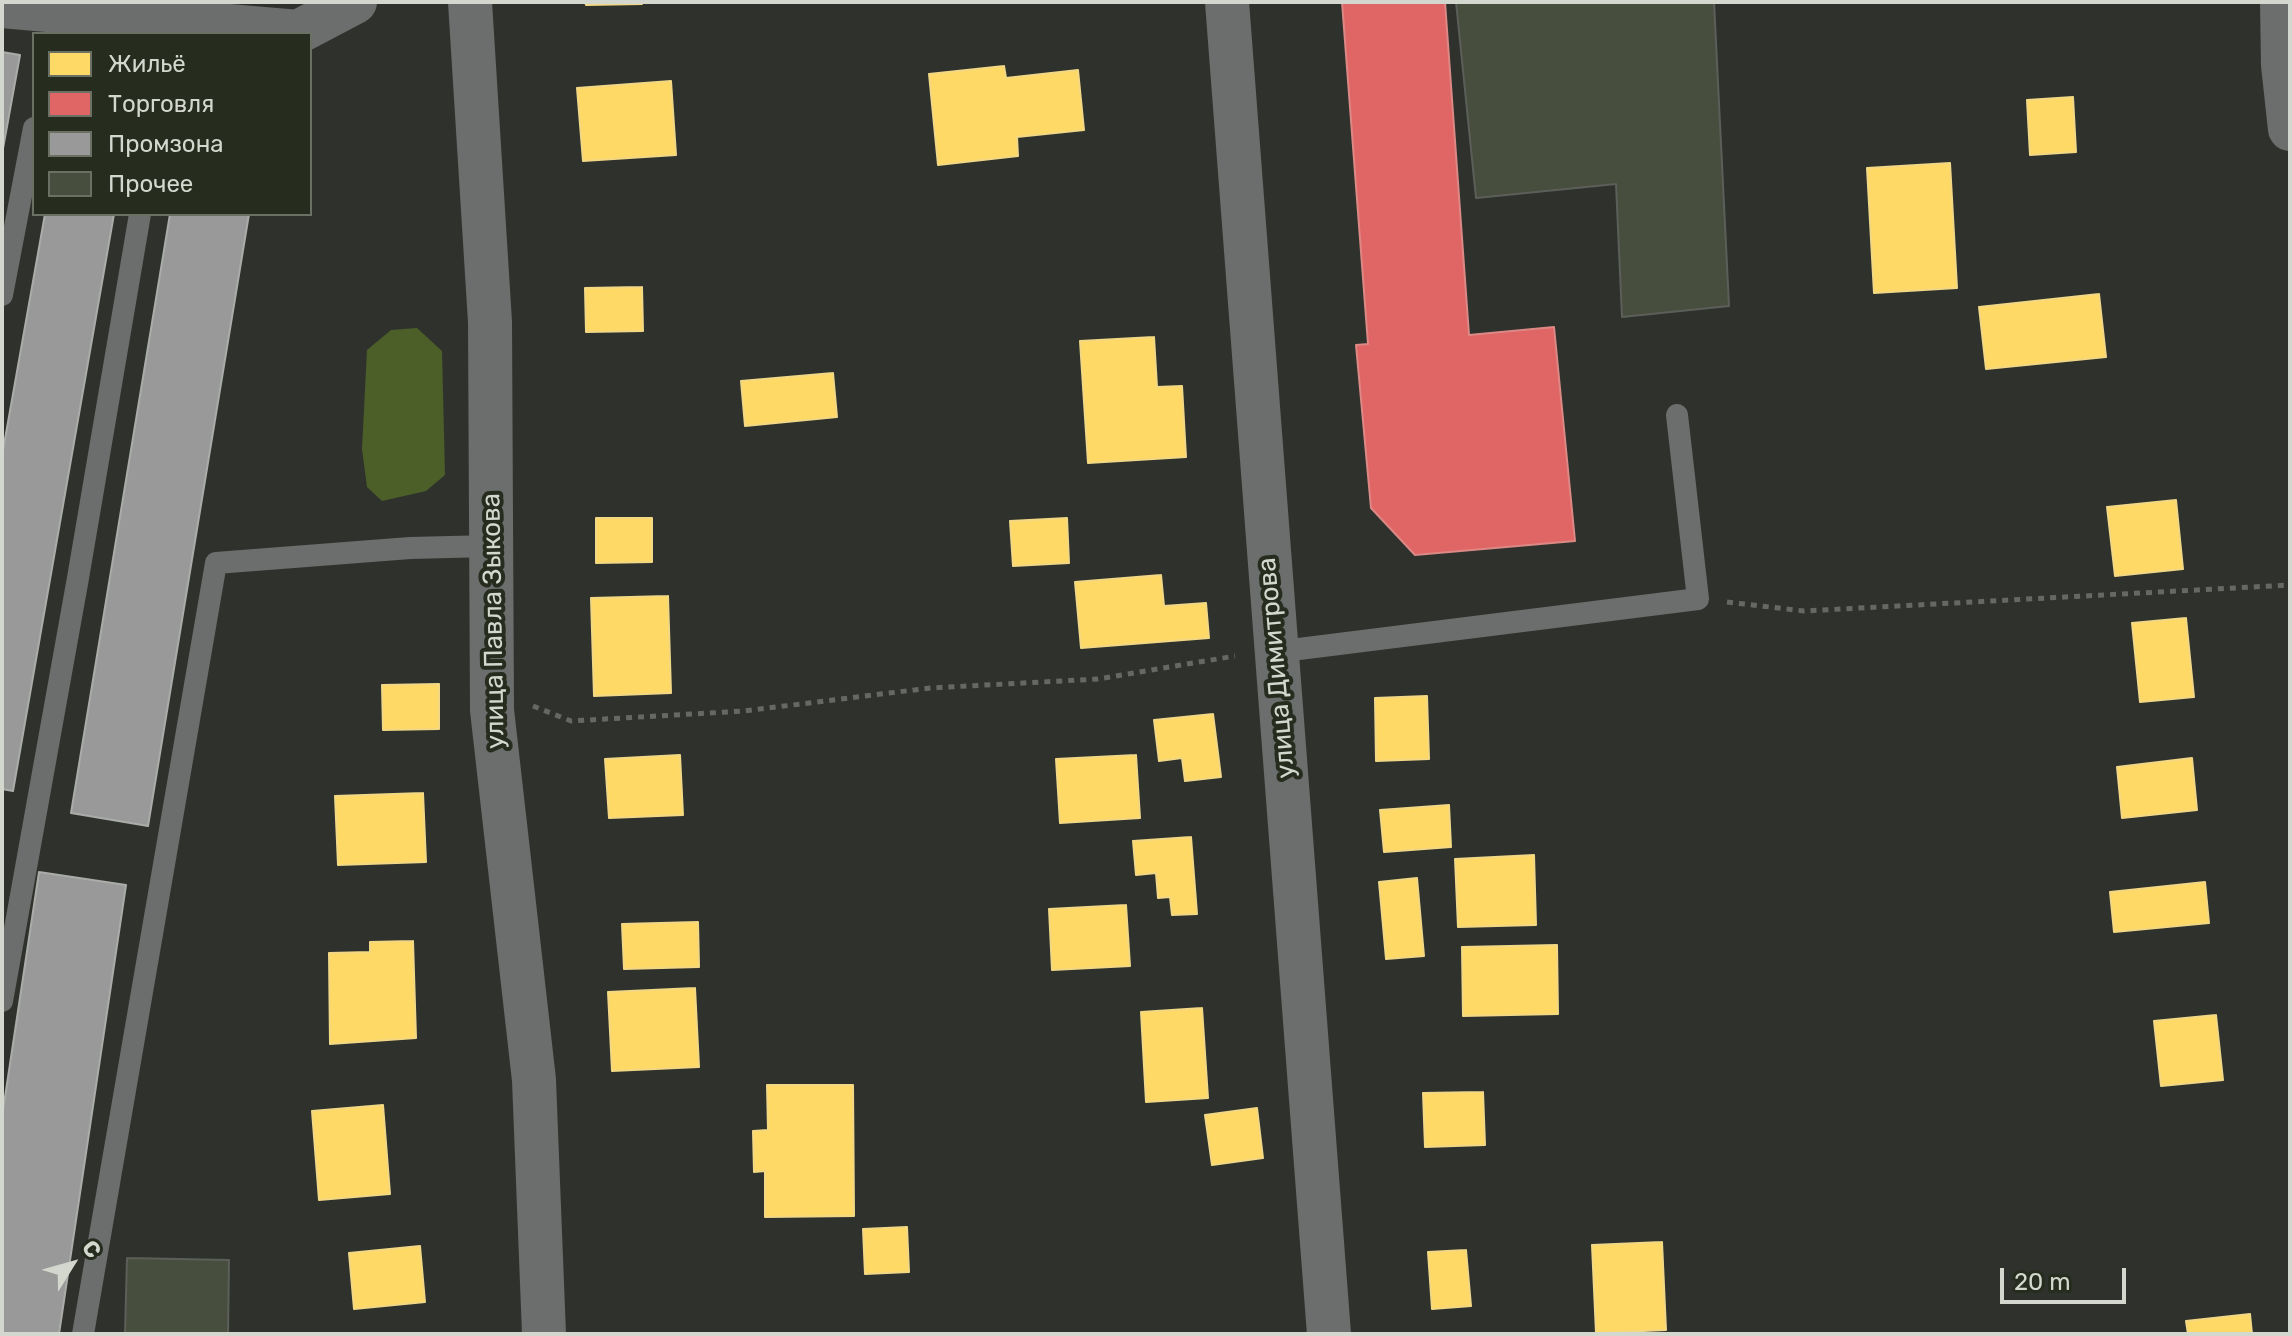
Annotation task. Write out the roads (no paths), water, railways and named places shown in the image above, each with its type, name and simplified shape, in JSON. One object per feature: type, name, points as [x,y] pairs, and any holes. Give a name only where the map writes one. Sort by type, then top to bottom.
[{"type":"main road","name":"улица Димитрова","points":[[1227,2],[1261,653],[1329,1334]]},
{"type":"street","points":[[2,6],[171,28],[298,32],[355,2]]},
{"type":"street","name":"улица Павла Зыкова","points":[[470,2],[490,322],[492,710],[534,1080],[544,1334]]},
{"type":"street","points":[[2282,2],[2283,65],[2290,129]]},
{"type":"lane","points":[[2,295],[32,138]]},
{"type":"lane","points":[[2,1001],[140,216]]},
{"type":"lane","points":[[1261,653],[1698,599],[1677,415]]},
{"type":"lane","points":[[83,1334],[216,563],[410,548],[491,546]]}]
